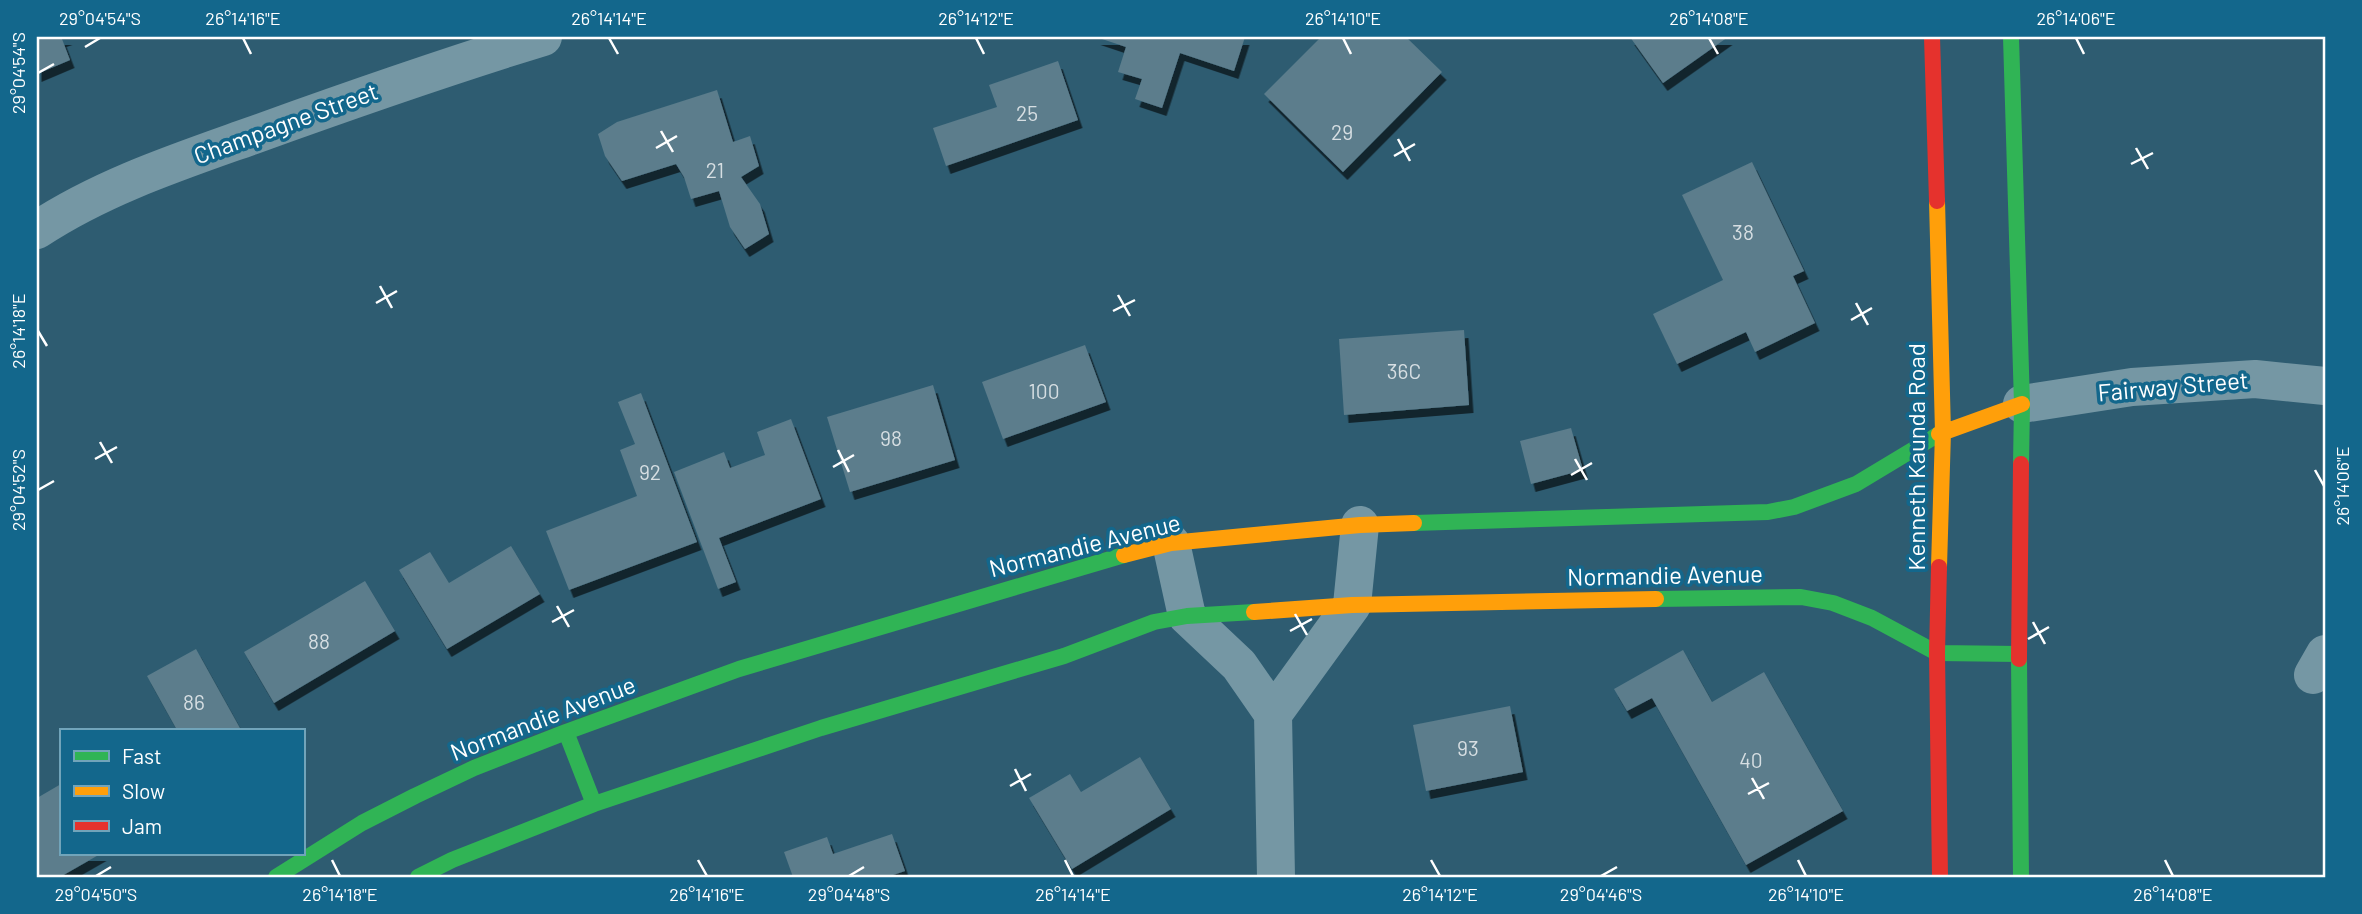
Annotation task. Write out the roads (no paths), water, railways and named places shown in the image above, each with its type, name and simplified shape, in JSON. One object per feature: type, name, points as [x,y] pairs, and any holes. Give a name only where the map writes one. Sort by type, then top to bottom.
[{"type":"street","name":"Champagne Street","points":[[37,230],[121,185],[209,151],[360,96],[543,37]]},
{"type":"street","name":"Kenneth Kaunda Road","points":[[1932,37],[1943,432],[1937,653],[1940,877]]},
{"type":"street","points":[[2011,37],[2022,404],[2019,654],[2021,877]]},
{"type":"street","name":"Fairway Street","points":[[2022,404],[2132,387],[2255,379],[2325,386]]},
{"type":"street","name":"Normandie Avenue","points":[[276,877],[362,823],[415,796],[474,768],[566,732],[739,669],[1093,563],[1171,543],[1360,525],[1768,512],[1794,507],[1856,484],[1943,432],[2022,404]]},
{"type":"street","points":[[1273,715],[1352,606],[1360,525]]},
{"type":"street","points":[[1171,543],[1187,616],[1239,665],[1273,715],[1276,877]]},
{"type":"street","name":"Normandie Avenue","points":[[418,877],[452,860],[594,804],[821,728],[1064,656],[1154,622],[1187,616],[1352,606],[1801,597],[1833,603],[1872,618],[1937,653]]},
{"type":"street","points":[[1937,653],[2019,654]]},
{"type":"street","points":[[566,732],[594,804]]}]
